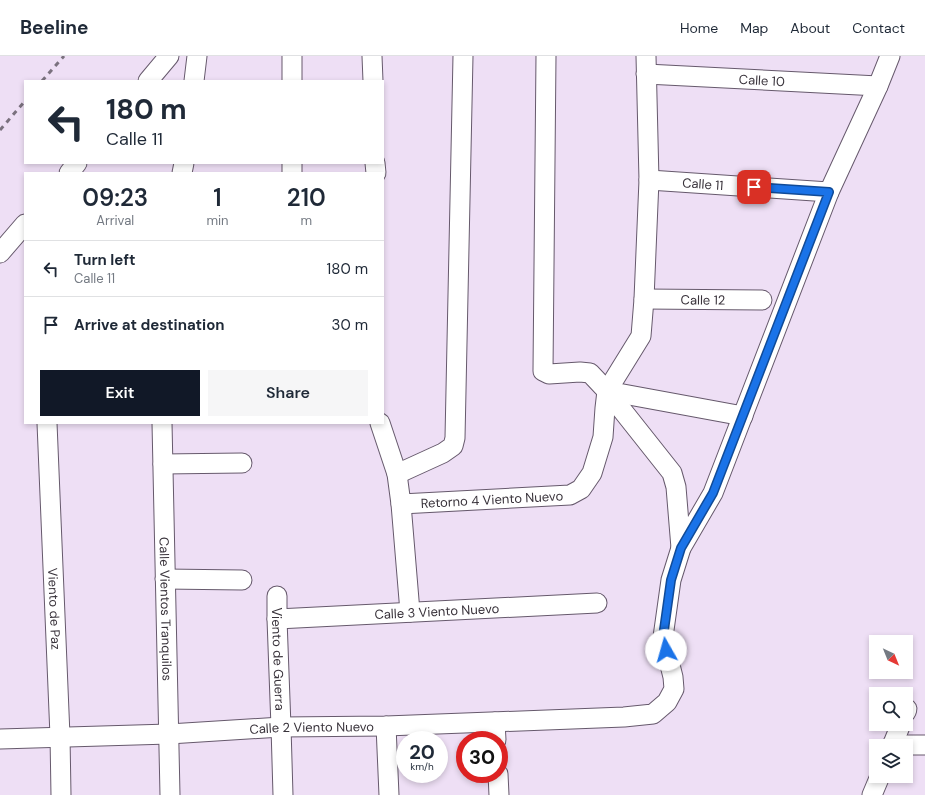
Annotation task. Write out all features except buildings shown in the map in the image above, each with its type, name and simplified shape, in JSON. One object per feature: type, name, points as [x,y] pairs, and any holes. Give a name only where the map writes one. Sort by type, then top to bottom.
[{"type":"street","points":[[149,80],[169,56]]},
{"type":"street","points":[[194,80],[197,56]]},
{"type":"street","points":[[292,56],[292,80]]},
{"type":"street","points":[[372,56],[373,80]]},
{"type":"street","points":[[398,474],[443,453],[453,446],[455,438],[463,56]]},
{"type":"street","points":[[546,56],[543,371],[549,374],[580,372],[590,373],[608,391],[672,473],[676,487],[681,548]]},
{"type":"street","points":[[681,548],[713,493],[829,192],[878,86],[890,56]]},
{"type":"street","points":[[608,391],[640,336],[644,299],[649,180],[646,65]]},
{"type":"street","name":"Calle 10","points":[[646,65],[878,86]]},
{"type":"street","points":[[69,172],[76,164]]},
{"type":"street","name":"Calle 11","points":[[649,180],[829,192]]},
{"type":"street","points":[[0,253],[24,225]]},
{"type":"street","name":"Calle 12","points":[[644,299],[762,300]]},
{"type":"street","points":[[608,391],[743,416]]},
{"type":"street","name":"Retorno 4 Viento Nuevo","points":[[401,504],[570,495],[582,488],[592,473],[603,438],[608,391]]},
{"type":"street","name":"Viento de Paz","points":[[47,424],[60,736],[61,795]]},
{"type":"street","name":"Calle Vientos Tranquilos","points":[[162,424],[170,795]]},
{"type":"street","points":[[380,424],[398,474],[410,612]]},
{"type":"street","points":[[163,464],[242,463]]},
{"type":"street","name":"Calle 2 Viento Nuevo","points":[[0,739],[60,736],[169,734],[282,727],[386,726],[496,731],[653,714],[667,702],[674,689],[673,677],[663,637],[671,580],[681,548]]},
{"type":"street","points":[[166,579],[242,580]]},
{"type":"street","name":"Viento de Guerra","points":[[277,596],[283,795]]},
{"type":"street","name":"Calle 3 Viento Nuevo","points":[[277,619],[597,603]]},
{"type":"street","points":[[386,726],[389,795]]},
{"type":"street","points":[[913,745],[925,745]]},
{"type":"street","points":[[498,783],[499,795]]},
{"type":"street","points":[[872,795],[877,783]]},
{"type":"railway","points":[[43,80],[64,56]]},
{"type":"railway","points":[[0,130],[24,102]]},
{"type":"route","points":[[666,650],[663,637],[671,580],[681,548],[713,493],[829,192],[754,187]]}]
